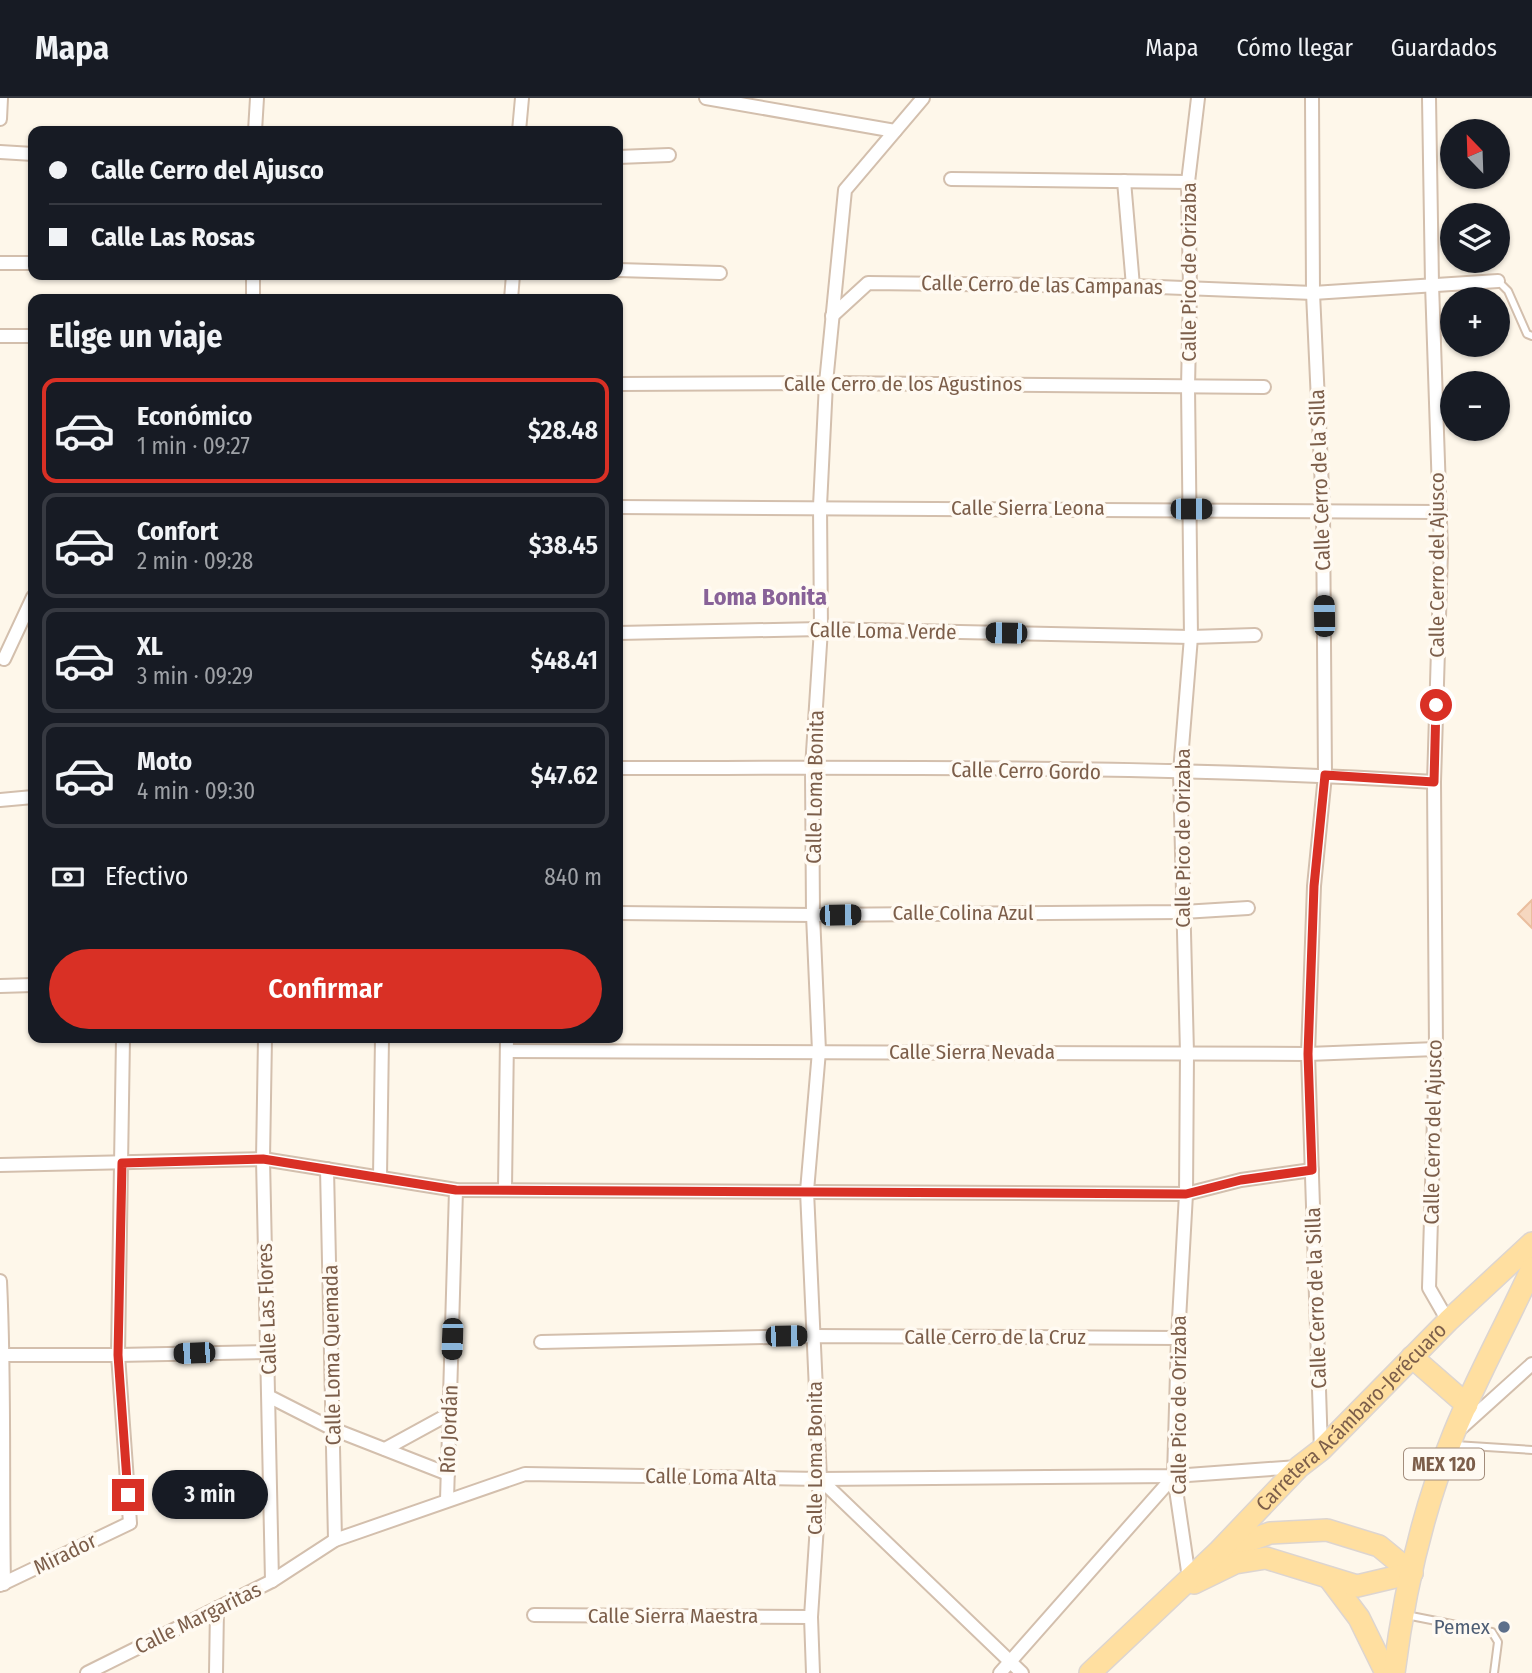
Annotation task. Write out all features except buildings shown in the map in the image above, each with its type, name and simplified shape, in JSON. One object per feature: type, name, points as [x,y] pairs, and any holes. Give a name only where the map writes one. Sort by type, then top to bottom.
[{"type":"main road","name":"Carretera Acámbaro-Jerécuaro","points":[[1090,1673],[1218,1552],[1299,1467],[1321,1450],[1448,1321],[1532,1243]]},
{"type":"main road","name":"MEX 120","points":[[1394,1673],[1412,1573],[1429,1507],[1466,1405],[1532,1268]]},
{"type":"main road","points":[[1412,1357],[1466,1405]]},
{"type":"main road","points":[[1218,1552],[1270,1533],[1327,1530],[1379,1546],[1412,1573]]},
{"type":"main road","points":[[1182,1586],[1235,1563],[1266,1558],[1357,1586],[1412,1573]]},
{"type":"main road","points":[[1329,1578],[1359,1618],[1386,1673]]},
{"type":"street","points":[[0,119],[1,98]]},
{"type":"street","points":[[255,126],[257,98]]},
{"type":"street","points":[[519,126],[522,98]]},
{"type":"street","name":"Calle Loma Bonita","points":[[813,1673],[811,1618],[820,1479],[807,1191],[818,1051],[813,915],[812,768],[821,629],[820,506],[826,383],[845,190],[923,98]]},
{"type":"street","name":"Calle Pico de Orizaba","points":[[1182,1586],[1174,1476],[1186,1194],[1187,1053],[1180,772],[1191,637],[1188,182],[1198,98]]},
{"type":"street","name":"Calle Cerro de la Silla","points":[[1312,98],[1313,293],[1323,510],[1325,775],[1314,886],[1308,1054],[1321,1450]]},
{"type":"street","name":"Calle Cerro del Ajusco","points":[[1429,98],[1441,551],[1434,782],[1436,1049],[1429,1288],[1448,1321]]},
{"type":"street","points":[[713,99],[895,131]]},
{"type":"street","points":[[0,152],[28,153]]},
{"type":"street","points":[[623,157],[669,155]]},
{"type":"street","points":[[951,179],[1188,182]]},
{"type":"street","points":[[1124,181],[1133,286]]},
{"type":"street","points":[[0,263],[28,263]]},
{"type":"street","points":[[623,270],[720,273]]},
{"type":"street","name":"Calle Cerro de las Campanas","points":[[832,316],[868,283],[1133,286],[1313,293],[1498,281]]},
{"type":"street","points":[[0,336],[28,337]]},
{"type":"street","name":"Calle Cerro de los Agustinos","points":[[623,384],[1264,387]]},
{"type":"street","name":"Calle Sierra Leona","points":[[623,507],[820,506],[1438,512]]},
{"type":"street","points":[[4,659],[28,608]]},
{"type":"street","name":"Calle Loma Verde","points":[[623,634],[821,629],[1191,637],[1255,635]]},
{"type":"street","name":"Calle Cerro Gordo","points":[[623,768],[1180,772],[1325,775],[1434,782]]},
{"type":"street","points":[[0,800],[28,797]]},
{"type":"street","name":"Calle Colina Azul","points":[[623,913],[813,915],[1183,912],[1248,908]]},
{"type":"street","points":[[0,986],[28,985]]},
{"type":"street","points":[[118,1355],[123,1043]]},
{"type":"street","name":"Calle Las Flores","points":[[265,1043],[263,1159],[272,1581]]},
{"type":"street","points":[[380,1177],[382,1043]]},
{"type":"street","points":[[505,1188],[507,1044]]},
{"type":"street","name":"Calle Sierra Nevada","points":[[507,1044],[818,1051],[1308,1054],[1436,1049]]},
{"type":"street","points":[[0,1165],[263,1159],[456,1190],[505,1188],[1186,1194],[1241,1180],[1312,1170]]},
{"type":"street","name":"Calle Loma Quemada","points":[[327,1170],[335,1540]]},
{"type":"street","name":"Río Jordán","points":[[447,1500],[456,1190]]},
{"type":"street","points":[[0,1281],[2,1584]]},
{"type":"street","name":"Calle Cerro de la Cruz","points":[[541,1342],[813,1336],[1178,1338]]},
{"type":"street","points":[[2,1355],[269,1352]]},
{"type":"street","name":"Mirador","points":[[2,1584],[130,1523],[118,1355]]},
{"type":"street","points":[[1452,1440],[1532,1364]]},
{"type":"street","points":[[270,1397],[334,1429],[448,1474]]},
{"type":"street","points":[[385,1449],[450,1414]]},
{"type":"street","name":"Calle Loma Alta","points":[[272,1581],[335,1540],[525,1474],[820,1479],[1174,1476],[1299,1467]]},
{"type":"street","points":[[1000,1673],[1174,1476]]},
{"type":"street","points":[[820,1479],[1022,1673]]},
{"type":"street","name":"Calle Margaritas","points":[[87,1673],[272,1581]]},
{"type":"street","points":[[216,1673],[217,1608]]},
{"type":"street","name":"Calle Sierra Maestra","points":[[534,1615],[811,1618]]},
{"type":"lane","points":[[1498,281],[1508,290],[1527,334],[1532,336]]},
{"type":"lane","points":[[1452,1440],[1532,1450]]},
{"type":"lane","points":[[1404,1614],[1492,1632],[1498,1642],[1494,1673]]},
{"type":"place","name":"Pemex","points":[[1504,1627]]},
{"type":"district","name":"Loma Bonita","points":[[765,597]]},
{"type":"route","points":[[128,1495],[118,1355],[122,1163],[263,1159],[456,1190],[505,1188],[1186,1194],[1241,1180],[1312,1170],[1308,1054],[1314,886],[1325,775],[1434,782],[1436,705]]}]
